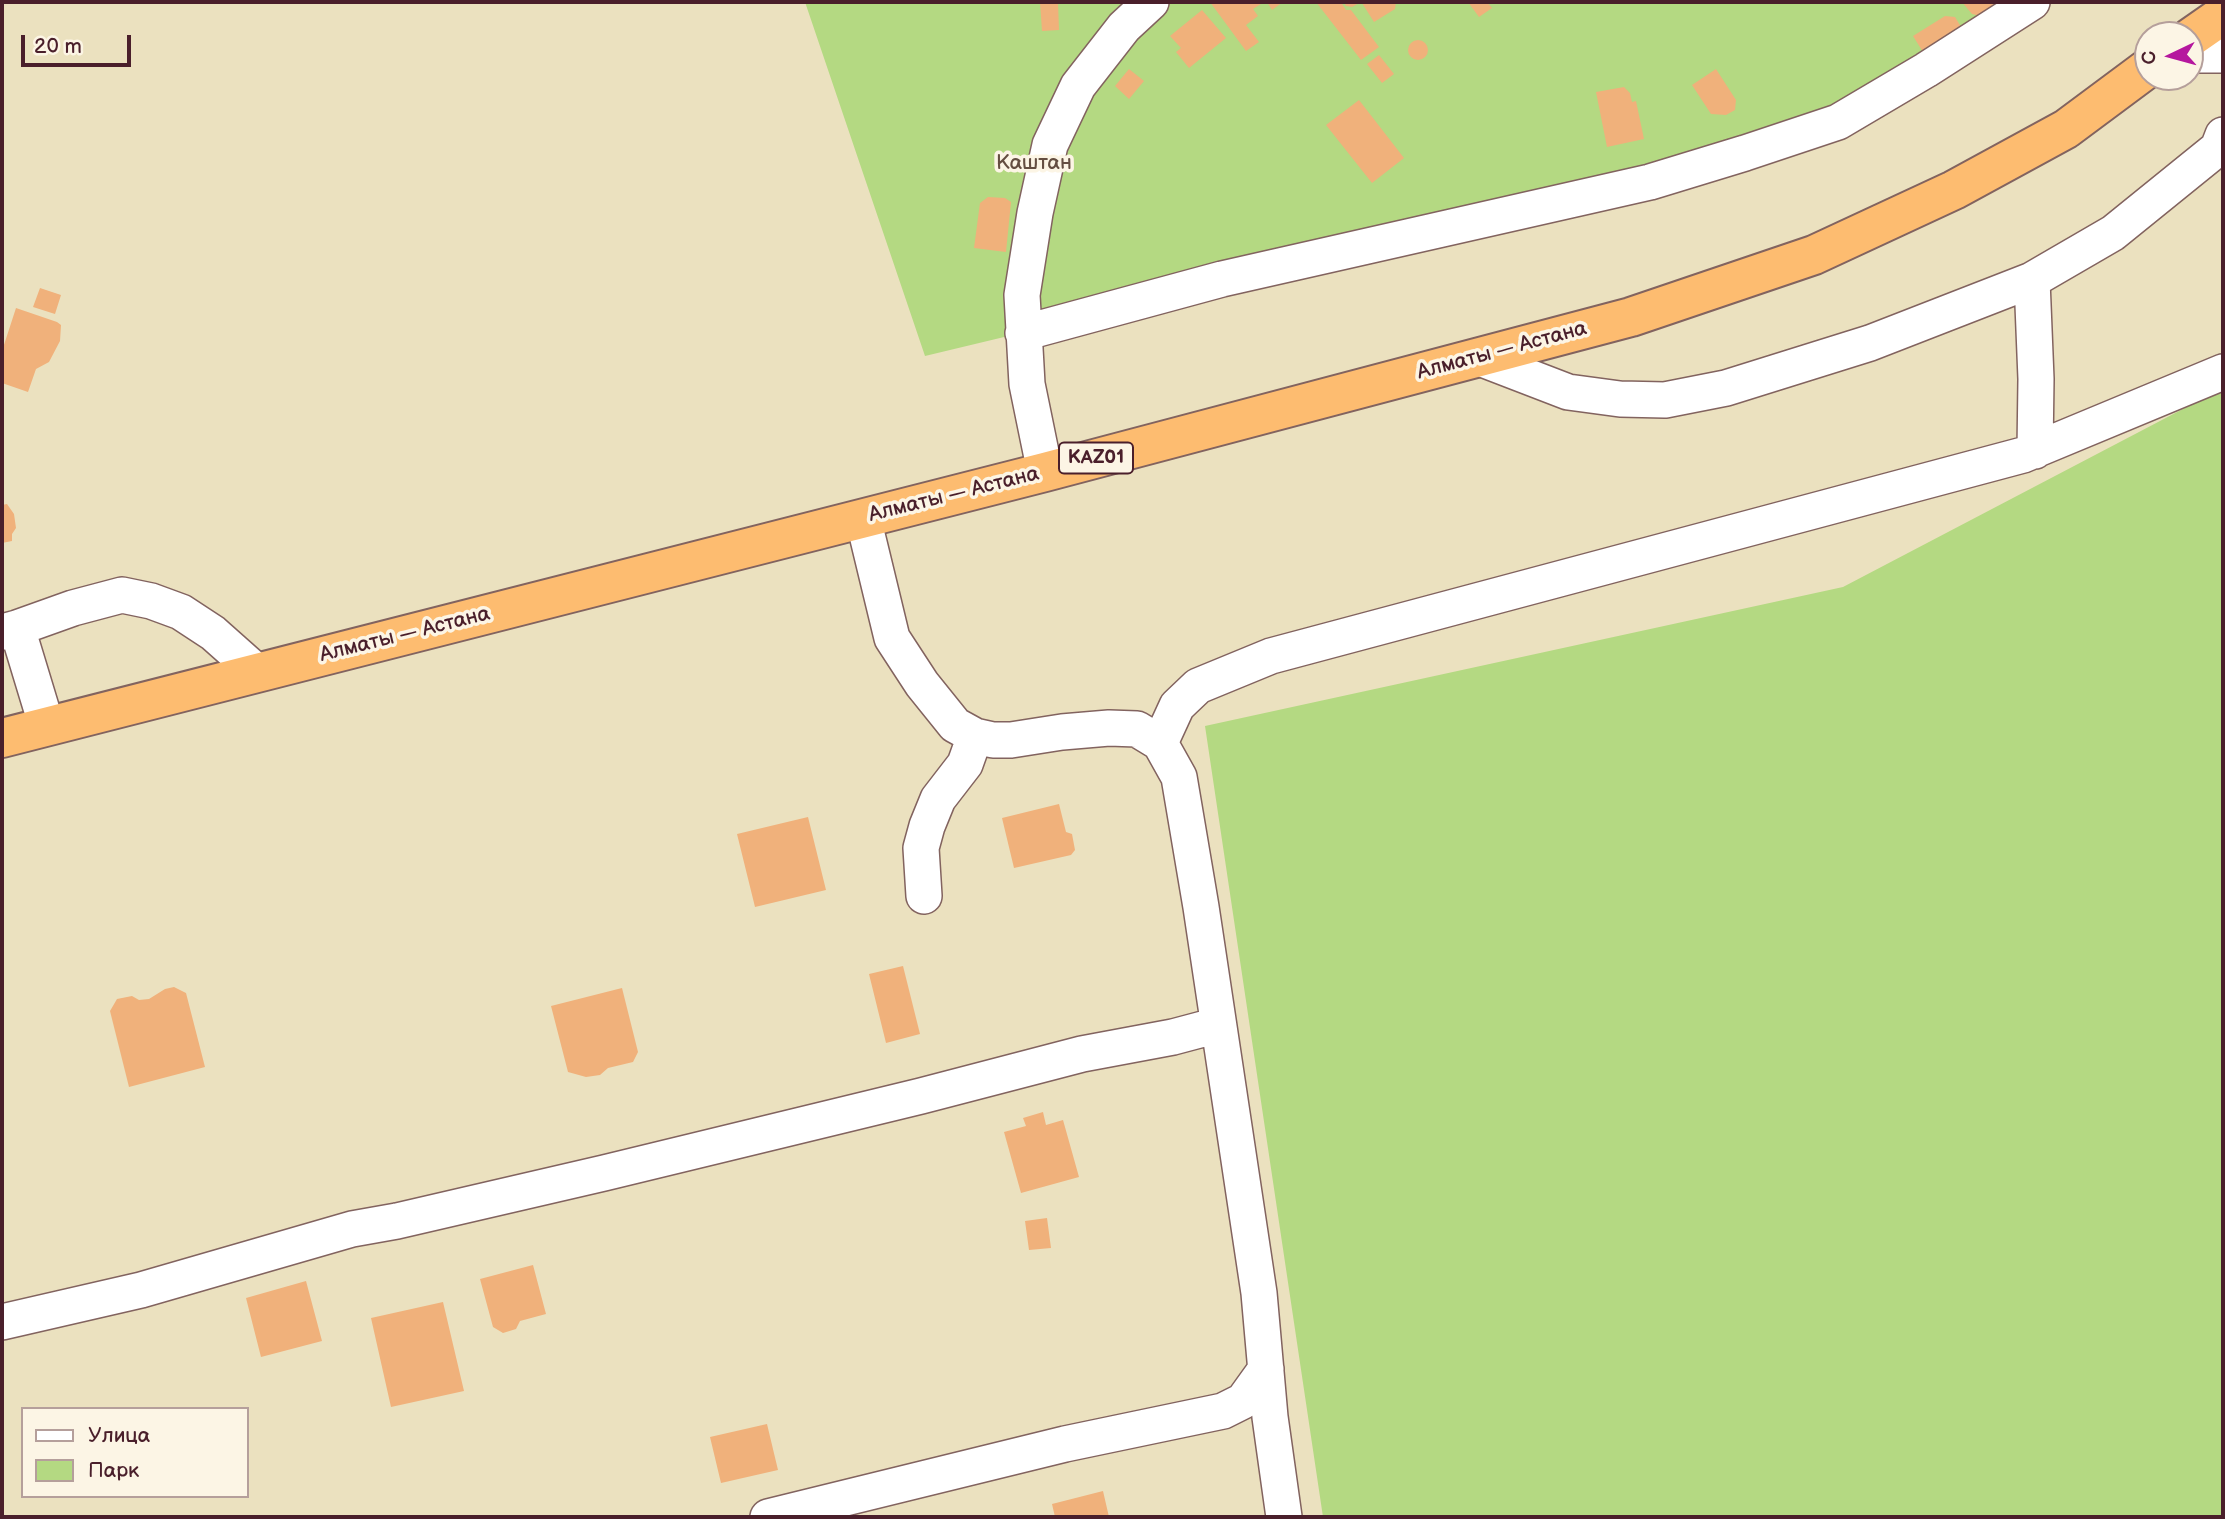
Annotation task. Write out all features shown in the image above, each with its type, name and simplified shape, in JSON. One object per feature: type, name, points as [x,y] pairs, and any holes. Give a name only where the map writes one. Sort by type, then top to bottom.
[{"type":"highway","points":[[2204,28],[2223,15]]},
{"type":"highway","name":"Алматы — Астана","points":[[2,738],[1045,472],[1632,317],[1814,255],[1954,190],[2066,129],[2134,78]]},
{"type":"street","points":[[1045,472],[1027,384],[1023,295],[1035,212],[1050,145],[1078,86],[1124,27],[1151,2]]},
{"type":"street","points":[[1023,333],[1222,279],[1650,181],[1745,153],[1838,122],[2032,2]]},
{"type":"street","points":[[2204,55],[2223,55]]},
{"type":"street","points":[[1477,357],[1567,392],[1620,399],[1665,400],[1726,388],[1870,343],[2032,280],[2113,233],[2218,148],[2223,135]]},
{"type":"street","points":[[2032,280],[2036,379],[2035,450]]},
{"type":"street","points":[[1160,743],[1177,706],[1198,686],[1271,656],[2035,450],[2223,372]]},
{"type":"street","points":[[863,518],[892,638],[922,684],[955,725],[975,736],[993,740],[1109,728],[1137,729],[1160,743],[1179,777],[1259,1293],[1283,1517]]},
{"type":"street","points":[[47,727],[10,630],[73,608],[122,596],[151,601],[181,612],[213,633],[258,673]]},
{"type":"street","points":[[924,896],[921,848],[927,825],[939,799],[965,764],[975,736]]},
{"type":"street","points":[[2,1322],[141,1290],[352,1229],[578,1179],[1082,1054],[1173,1037],[1218,1025]]},
{"type":"street","points":[[768,1517],[1065,1444],[1223,1411],[1243,1401],[1266,1368]]},
{"type":"green space","name":"Каштан","points":[[805,2],[2051,2],[1940,69],[1500,218],[925,356]]},
{"type":"green space","points":[[2223,388],[2223,1517],[1323,1517],[1205,726],[1843,587]]},
{"type":"building","points":[[1040,2],[1058,2],[1059,30],[1042,31]]},
{"type":"building","points":[[1210,2],[1264,2],[1253,9],[1258,16],[1246,25],[1259,42],[1246,51]]},
{"type":"building","points":[[1267,2],[1283,2],[1272,10]]},
{"type":"building","points":[[1316,2],[1341,2],[1346,10],[1351,10],[1379,47],[1361,60]]},
{"type":"building","points":[[1344,2],[1361,2],[1352,7],[1346,6]]},
{"type":"building","points":[[1396,2],[1395,9],[1374,22],[1362,3]]},
{"type":"building","points":[[1468,2],[1487,2],[1492,8],[1479,17]]},
{"type":"building","points":[[1962,2],[2006,2],[1985,17],[1972,14]]},
{"type":"building","points":[[1202,10],[1226,38],[1189,68],[1176,52],[1181,48],[1170,36]]},
{"type":"building","points":[[1945,16],[1955,17],[1966,35],[1928,60],[1913,36]]},
{"type":"building","points":[[1418,40],[1425,43],[1428,50],[1425,57],[1418,60],[1411,57],[1408,50],[1411,43]]},
{"type":"building","points":[[1379,55],[1394,74],[1382,83],[1367,64]]},
{"type":"building","points":[[1129,69],[1144,81],[1129,99],[1115,86]]},
{"type":"building","points":[[1716,69],[1736,100],[1735,110],[1726,115],[1711,114],[1692,85]]},
{"type":"building","points":[[1624,87],[1630,93],[1632,102],[1636,101],[1644,139],[1607,147],[1596,92]]},
{"type":"building","points":[[1359,100],[1404,158],[1372,183],[1326,125]]},
{"type":"building","points":[[988,197],[1005,198],[1011,202],[1006,252],[974,248],[980,203]]},
{"type":"building","points":[[40,288],[61,295],[55,314],[33,307]]},
{"type":"building","points":[[16,308],[61,325],[60,341],[49,362],[36,369],[28,392],[2,383],[2,351]]},
{"type":"building","points":[[7,504],[14,514],[16,528],[12,541],[2,543],[2,505]]},
{"type":"building","points":[[1059,804],[1066,832],[1072,834],[1075,850],[1071,855],[1014,868],[1002,818]]},
{"type":"building","points":[[808,817],[826,890],[755,907],[737,834]]},
{"type":"building","points":[[903,966],[920,1034],[886,1043],[869,974]]},
{"type":"building","points":[[174,987],[186,993],[205,1067],[129,1087],[110,1011],[117,999],[132,996],[139,1000],[149,999]]},
{"type":"building","points":[[622,988],[638,1052],[633,1062],[608,1068],[600,1075],[586,1077],[568,1072],[551,1006]]},
{"type":"building","points":[[1043,1112],[1046,1125],[1063,1120],[1079,1177],[1021,1193],[1004,1132],[1026,1126],[1023,1118]]},
{"type":"building","points":[[1047,1218],[1051,1248],[1029,1250],[1025,1221]]},
{"type":"building","points":[[533,1265],[546,1314],[520,1321],[516,1329],[503,1333],[493,1327],[480,1279]]},
{"type":"building","points":[[306,1281],[322,1341],[261,1357],[246,1298]]},
{"type":"building","points":[[443,1302],[464,1391],[391,1407],[371,1318]]},
{"type":"building","points":[[767,1424],[778,1470],[721,1483],[710,1437]]},
{"type":"building","points":[[1103,1491],[1109,1517],[1055,1517],[1052,1504]]}]
